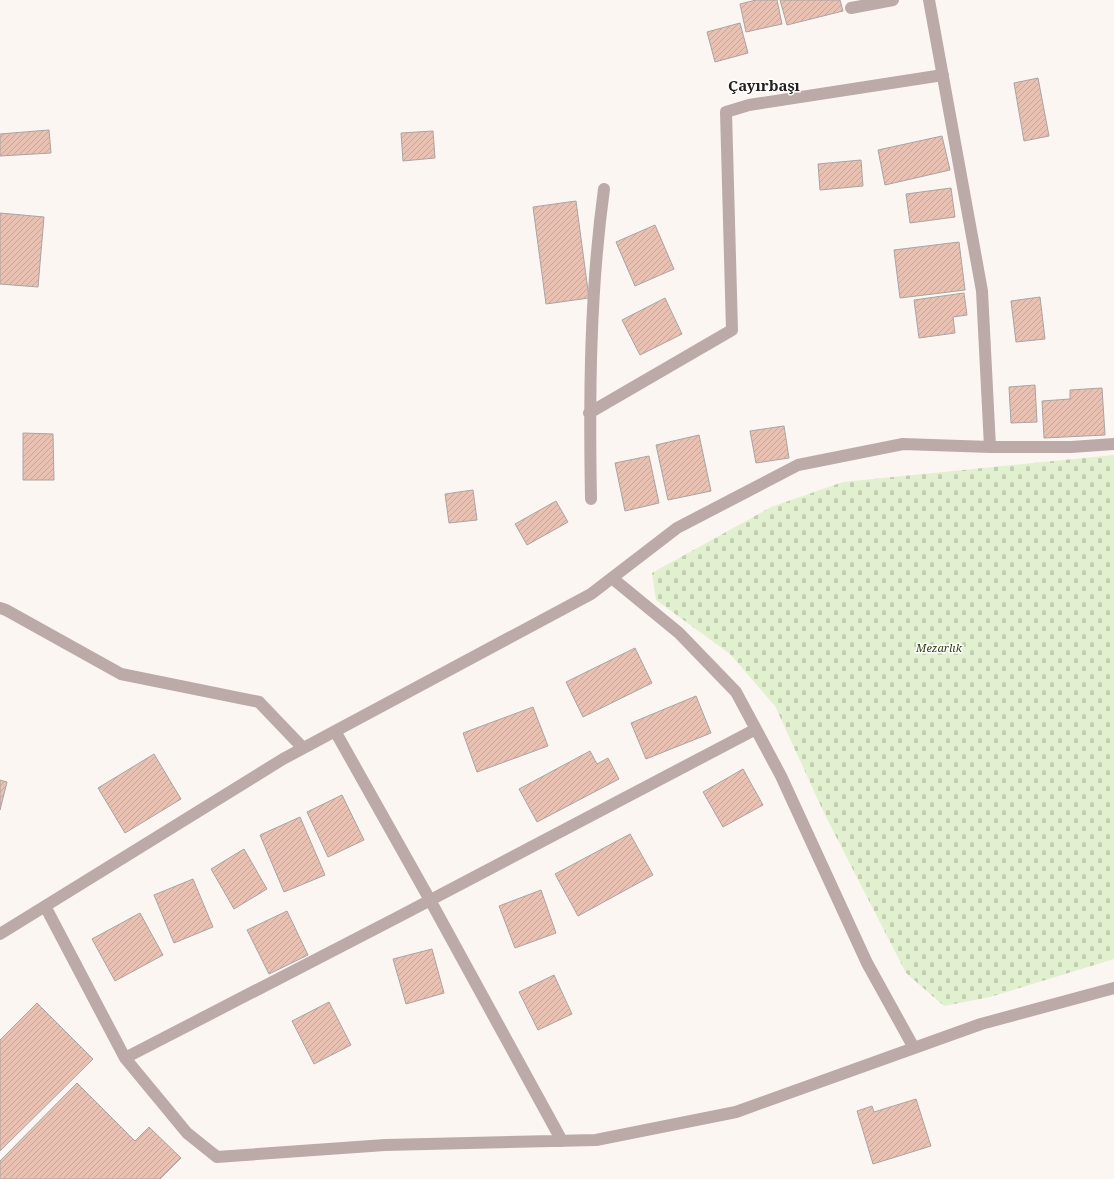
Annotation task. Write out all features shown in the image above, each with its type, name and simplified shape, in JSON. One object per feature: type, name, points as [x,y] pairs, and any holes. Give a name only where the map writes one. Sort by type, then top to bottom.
[{"type":"street","points":[[850,8],[892,0]]},
{"type":"street","points":[[929,0],[982,291],[990,447]]},
{"type":"street","points":[[589,413],[732,330],[726,112],[749,104],[943,75]]},
{"type":"street","points":[[591,498],[589,413],[597,238],[604,189]]},
{"type":"street","points":[[3,929],[45,906],[283,759],[591,594],[677,528],[798,465],[903,444],[990,447],[1071,447],[1114,444]]},
{"type":"street","points":[[612,578],[678,633],[736,692],[781,776],[867,963],[914,1048]]},
{"type":"street","points":[[0,608],[121,674],[259,702],[303,748]]},
{"type":"street","points":[[125,1058],[756,729]]},
{"type":"street","points":[[335,731],[430,900],[562,1141]]},
{"type":"street","points":[[45,906],[125,1058],[187,1133],[217,1157],[385,1145],[596,1140],[736,1112],[981,1024],[1114,988]]},
{"type":"green space","name":"Mezarlık","points":[[1114,455],[1114,959],[990,997],[944,1006],[906,973],[825,815],[775,706],[730,654],[656,600],[652,573],[771,507],[843,482]]},
{"type":"building","points":[[756,0],[777,0],[782,24],[746,32],[740,4]]},
{"type":"building","points":[[780,0],[840,0],[843,11],[787,25]]},
{"type":"building","points":[[740,23],[748,53],[715,62],[707,32]]},
{"type":"building","points":[[1038,78],[1049,136],[1024,141],[1014,83]]},
{"type":"building","points":[[49,130],[51,153],[0,156],[0,134]]},
{"type":"building","points":[[433,131],[435,158],[403,161],[401,133]]},
{"type":"building","points":[[942,136],[950,170],[885,185],[878,150]]},
{"type":"building","points":[[861,160],[863,186],[820,190],[818,164]]},
{"type":"building","points":[[951,188],[955,217],[910,223],[906,194]]},
{"type":"building","points":[[576,201],[589,298],[546,304],[533,207]]},
{"type":"building","points":[[0,213],[44,217],[38,287],[0,284]]},
{"type":"building","points":[[655,225],[674,269],[635,286],[616,242]]},
{"type":"building","points":[[959,242],[965,290],[900,298],[894,250]]},
{"type":"building","points":[[964,293],[967,315],[953,317],[955,333],[919,338],[914,300]]},
{"type":"building","points":[[1040,297],[1045,339],[1016,342],[1011,301]]},
{"type":"building","points":[[665,298],[682,334],[640,355],[622,320]]},
{"type":"building","points":[[1035,385],[1037,422],[1011,423],[1009,387]]},
{"type":"building","points":[[1102,388],[1105,435],[1044,438],[1042,401],[1070,399],[1070,390]]},
{"type":"building","points":[[784,426],[789,458],[756,463],[750,431]]},
{"type":"building","points":[[23,433],[53,434],[54,480],[23,480]]},
{"type":"building","points":[[699,435],[711,491],[668,500],[656,445]]},
{"type":"building","points":[[649,456],[659,503],[625,511],[615,463]]},
{"type":"building","points":[[473,490],[477,520],[449,523],[445,494]]},
{"type":"building","points":[[556,501],[568,522],[527,545],[515,524]]},
{"type":"building","points":[[635,648],[652,683],[583,717],[566,682]]},
{"type":"building","points":[[696,696],[711,733],[646,759],[631,723]]},
{"type":"building","points":[[533,707],[548,746],[477,772],[463,733]]},
{"type":"building","points":[[590,751],[597,764],[608,758],[619,779],[537,822],[519,789]]},
{"type":"building","points":[[154,754],[181,799],[125,833],[98,788]]},
{"type":"building","points":[[743,769],[763,805],[723,827],[703,792]]},
{"type":"building","points":[[0,780],[7,782],[0,810]]},
{"type":"building","points":[[342,795],[364,840],[328,857],[307,812]]},
{"type":"building","points":[[300,817],[325,875],[284,892],[260,835]]},
{"type":"building","points":[[630,834],[653,875],[578,916],[555,874]]},
{"type":"building","points":[[244,849],[267,889],[234,909],[211,869]]},
{"type":"building","points":[[193,879],[213,927],[174,943],[154,895]]},
{"type":"building","points":[[541,890],[556,933],[515,948],[499,906]]},
{"type":"building","points":[[287,911],[308,955],[269,974],[247,930]]},
{"type":"building","points":[[140,913],[163,955],[115,981],[92,939]]},
{"type":"building","points":[[432,949],[444,993],[406,1004],[393,959]]},
{"type":"building","points":[[554,975],[572,1014],[538,1030],[519,992]]},
{"type":"building","points":[[329,1002],[351,1045],[314,1064],[292,1021]]},
{"type":"building","points":[[37,1003],[93,1059],[0,1151],[0,1040]]},
{"type":"building","points":[[77,1083],[135,1141],[149,1127],[181,1158],[160,1179],[0,1179],[0,1161]]},
{"type":"building","points":[[916,1099],[931,1146],[873,1164],[857,1111],[872,1106],[874,1112]]},
{"type":"district","name":"Çayırbaşı","points":[[764,85]]}]
